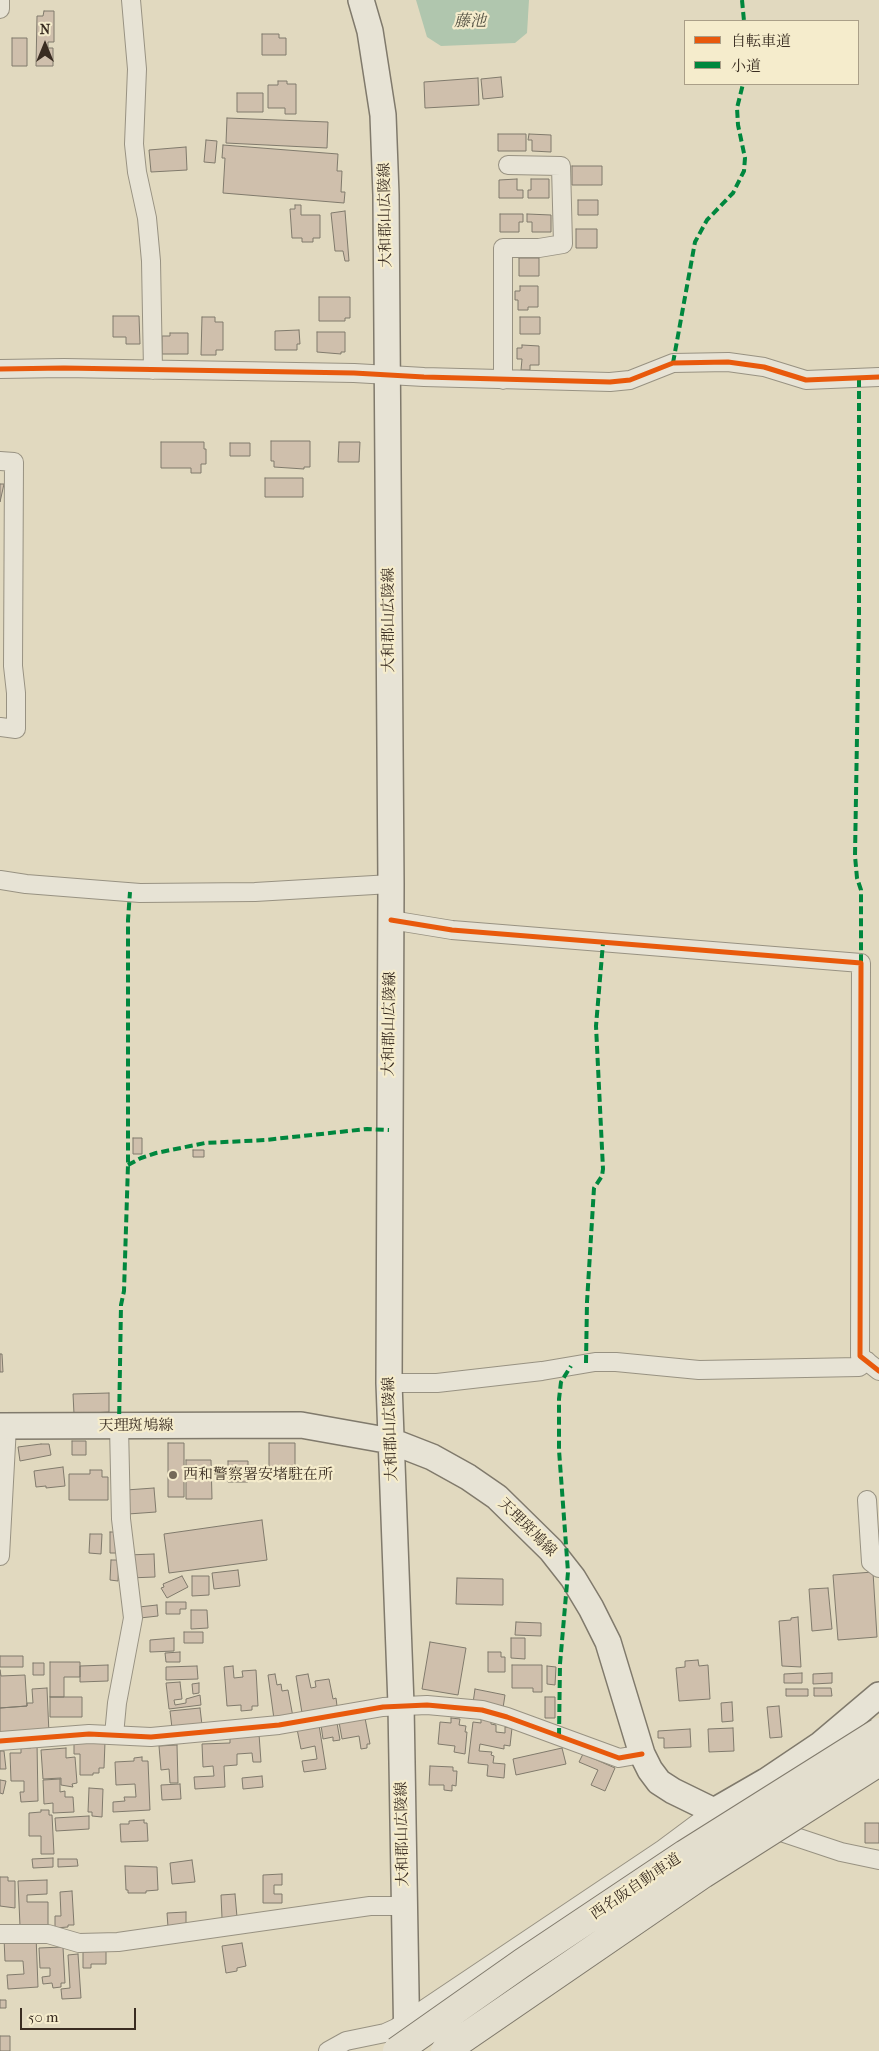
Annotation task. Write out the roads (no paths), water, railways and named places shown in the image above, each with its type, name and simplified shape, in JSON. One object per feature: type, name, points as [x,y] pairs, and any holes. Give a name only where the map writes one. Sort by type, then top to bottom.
[{"type":"highway","name":"西名阪自動車道","points":[[398,2051],[522,1963],[677,1860],[879,1732]]},
{"type":"highway","name":"西名阪自動車道","points":[[445,2051],[703,1874],[879,1762]]},
{"type":"main road","name":"大和郡山広陵線","points":[[362,0],[370,31],[383,115],[388,376],[391,884],[389,1383],[401,1704],[407,2051]]},
{"type":"main road","name":"天理斑鳩線","points":[[4,1426],[301,1425],[391,1441],[432,1457],[490,1492],[523,1521],[551,1550],[587,1600],[608,1642],[642,1754],[659,1782],[714,1812]]},
{"type":"main road","points":[[714,1812],[766,1781],[821,1744],[879,1695]]},
{"type":"street","points":[[0,0],[0,9]]},
{"type":"street","points":[[131,0],[137,69],[134,144],[137,172],[147,218],[151,261],[153,370]]},
{"type":"street","points":[[504,380],[504,248],[538,248],[563,244],[561,159],[508,165]]},
{"type":"street","points":[[0,369],[64,368],[610,382],[630,380],[649,374],[662,366],[682,362],[728,362],[746,364],[806,380],[879,377]]},
{"type":"street","points":[[0,461],[14,462],[6,650],[16,729],[0,728]]},
{"type":"street","points":[[0,880],[36,885],[140,893],[255,892],[391,884]]},
{"type":"street","points":[[391,920],[452,930],[861,962],[860,1356],[873,1366]]},
{"type":"street","points":[[389,1383],[437,1383],[542,1371],[595,1362],[708,1370],[873,1366]]},
{"type":"street","points":[[0,1548],[4,1426]]},
{"type":"street","points":[[114,1735],[117,1703],[133,1618],[121,1519],[120,1426]]},
{"type":"street","points":[[867,1500],[871,1562],[879,1568]]},
{"type":"street","points":[[0,1741],[90,1734],[151,1737],[279,1725],[401,1704],[482,1710],[536,1727],[614,1757],[629,1758],[642,1754]]},
{"type":"street","points":[[791,1834],[879,1778]]},
{"type":"street","points":[[328,2051],[346,2041],[385,2033],[406,2022],[663,1850],[714,1812],[791,1834],[841,1852],[879,1860]]},
{"type":"street","points":[[0,1934],[48,1934],[79,1943],[118,1942],[370,1906],[404,1906]]},
{"type":"water","name":"藤池","points":[[416,0],[529,0],[527,33],[515,43],[441,46],[427,37]]},
{"type":"place","name":"西和警察署安堵駐在所","points":[[173,1475]]}]
